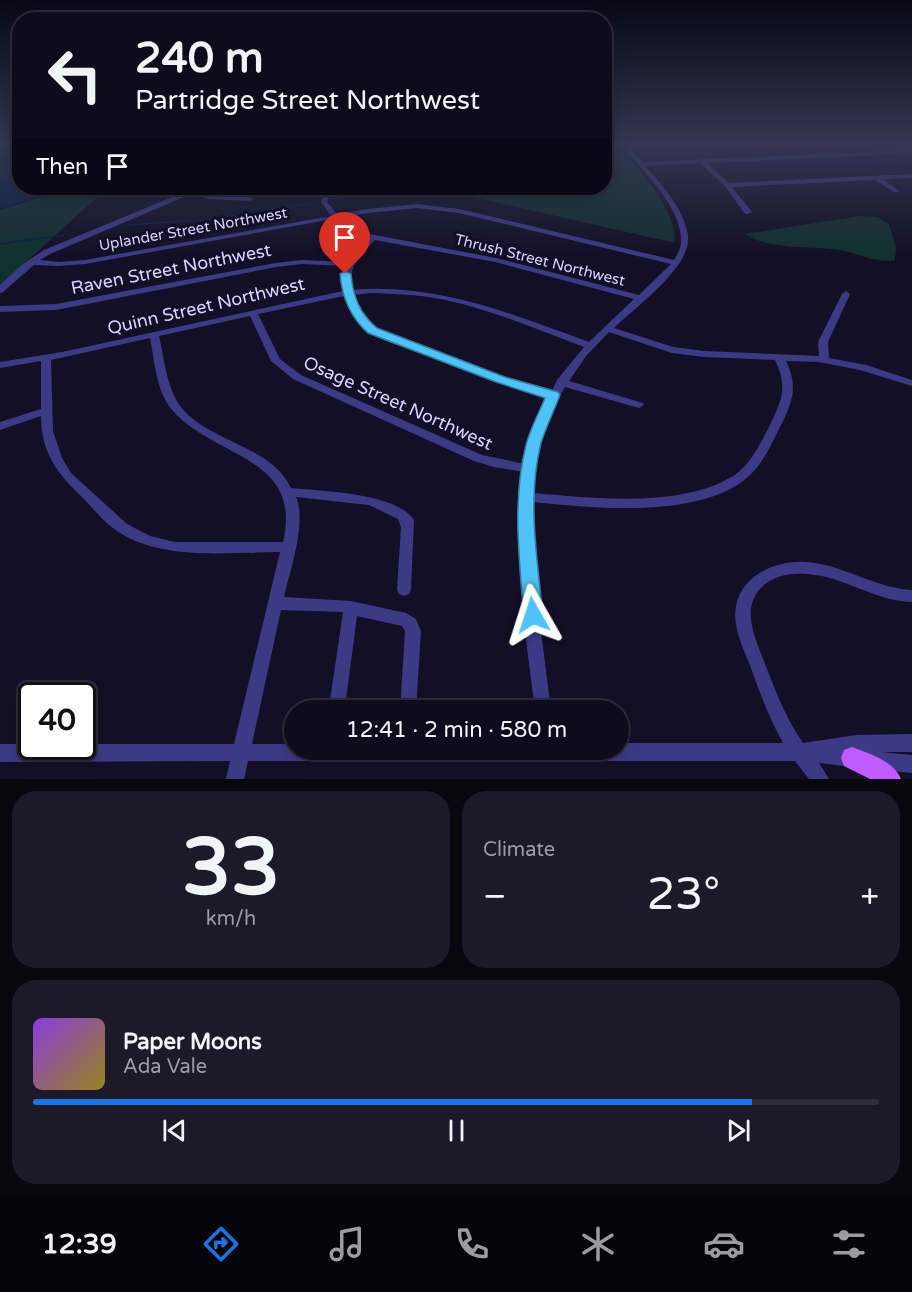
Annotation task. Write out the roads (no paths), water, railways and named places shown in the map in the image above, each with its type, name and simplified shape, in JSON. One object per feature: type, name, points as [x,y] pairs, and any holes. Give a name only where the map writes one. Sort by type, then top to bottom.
[{"type":"main road","points":[[852,758],[871,766],[889,779]]},
{"type":"street","points":[[542,700],[525,537],[529,469],[540,425],[561,382],[591,346],[676,263],[684,247],[683,230],[655,181]]},
{"type":"street","points":[[723,181],[747,211]]},
{"type":"street","points":[[727,185],[814,181]]},
{"type":"street","points":[[882,181],[896,190]]},
{"type":"street","points":[[802,182],[811,188]]},
{"type":"street","points":[[0,290],[31,262],[64,244],[180,195]]},
{"type":"street","points":[[203,195],[250,199]]},
{"type":"street","points":[[328,195],[324,199],[334,217]]},
{"type":"street","name":"Uplander Street Northwest","points":[[31,262],[59,264],[85,262],[396,207],[445,208],[676,263]]},
{"type":"street","name":"Thrush Street Northwest","points":[[334,217],[348,232],[490,258],[640,298]]},
{"type":"street","points":[[372,238],[349,264],[345,274],[347,293],[361,320],[372,330],[500,380],[553,395]]},
{"type":"street","name":"Raven Street Northwest","points":[[0,309],[56,307],[276,265],[302,262],[349,264]]},
{"type":"street","name":"Quinn Street Northwest","points":[[0,365],[46,359],[347,293],[396,290],[439,295],[466,302],[591,346]]},
{"type":"street","points":[[824,359],[822,347],[825,335],[846,294]]},
{"type":"street","name":"Osage Street Northwest","points":[[253,313],[276,361],[297,377],[478,458],[529,469]]},
{"type":"street","points":[[608,329],[672,350],[824,359],[862,367],[912,383]]},
{"type":"street","points":[[154,335],[168,394],[178,410],[201,430],[262,462],[274,473],[288,492],[294,517],[235,779]]},
{"type":"street","points":[[526,497],[587,501],[668,500],[694,497],[730,484],[745,473],[761,454],[787,401],[789,380],[779,357]]},
{"type":"street","points":[[46,359],[46,411],[56,459],[67,476],[114,521],[133,534],[159,544],[193,549],[289,547]]},
{"type":"street","points":[[561,382],[639,405]]},
{"type":"street","points":[[0,426],[46,411]]},
{"type":"street","points":[[288,492],[371,501],[403,516],[407,520],[408,527],[404,590]]},
{"type":"street","points":[[820,779],[800,752],[772,704],[745,631],[743,606],[750,589],[769,573],[805,567],[834,573],[893,594],[912,596]]},
{"type":"street","points":[[275,603],[351,607],[406,620],[411,624],[408,700]]},
{"type":"street","points":[[338,700],[351,607]]},
{"type":"street","points":[[800,752],[844,745],[912,743]]},
{"type":"street","points":[[629,751],[800,752],[912,764]]},
{"type":"street","points":[[0,753],[284,752]]},
{"type":"water","points":[[0,181],[12,181],[12,195],[45,195],[0,209]]},
{"type":"waterway","points":[[331,199],[354,195]]},
{"type":"waterway","points":[[128,225],[213,219],[317,202]]},
{"type":"waterway","points":[[0,244],[70,234]]}]
